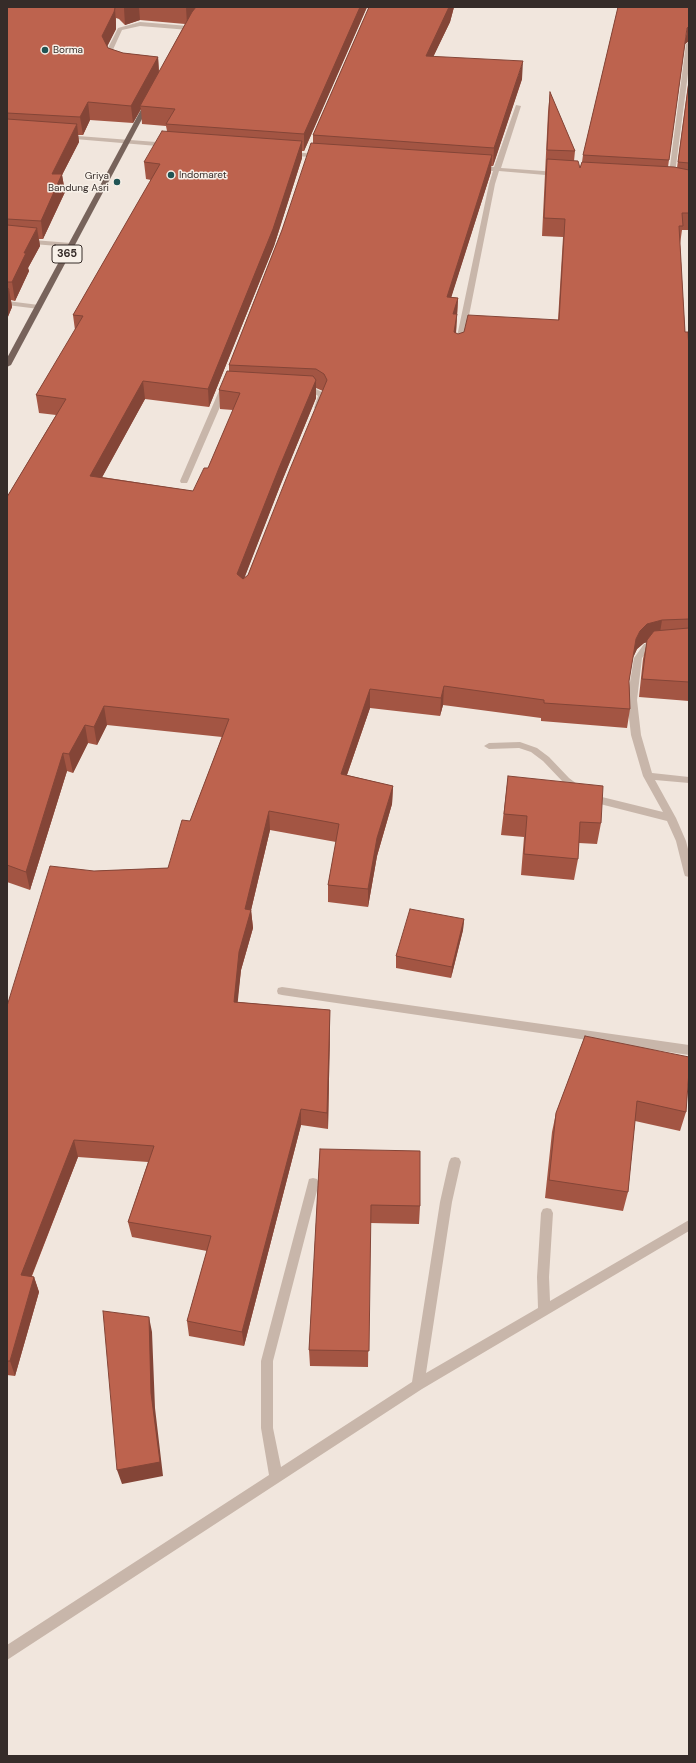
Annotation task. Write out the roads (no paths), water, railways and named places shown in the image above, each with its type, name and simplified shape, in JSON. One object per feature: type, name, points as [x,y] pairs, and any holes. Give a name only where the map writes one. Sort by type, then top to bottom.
[{"type":"main road","points":[[185,34],[190,26]]},
{"type":"main road","name":"365","points":[[7,365],[151,97]]},
{"type":"street","points":[[119,65],[113,63],[108,54],[121,26],[140,24],[190,26]]},
{"type":"street","points":[[663,181],[674,182],[689,44]]},
{"type":"street","points":[[458,349],[496,169],[518,106]]},
{"type":"street","points":[[55,137],[174,146]]},
{"type":"street","points":[[284,153],[331,157]]},
{"type":"street","points":[[472,168],[564,175]]},
{"type":"street","points":[[7,240],[72,245]]},
{"type":"street","points":[[7,303],[39,307]]},
{"type":"street","points":[[184,481],[228,384]]},
{"type":"street","points":[[294,390],[316,391],[321,395],[322,398],[313,419]]},
{"type":"street","points":[[665,642],[648,646],[638,658],[632,700],[636,735],[648,776],[671,818],[681,841],[689,873]]},
{"type":"street","points":[[489,746],[520,745],[534,750],[546,759],[566,780],[582,792],[600,800],[671,818]]},
{"type":"street","points":[[648,776],[689,780]]},
{"type":"street","points":[[282,991],[689,1050]]},
{"type":"street","points":[[418,1385],[446,1202],[455,1162]]},
{"type":"street","points":[[276,1478],[267,1428],[268,1361],[313,1184]]},
{"type":"street","points":[[544,1311],[542,1278],[547,1213]]},
{"type":"street","points":[[7,1654],[418,1385],[689,1225]]},
{"type":"place","name":"Borma","points":[[45,50]]},
{"type":"place","name":"Indomaret","points":[[171,175]]},
{"type":"place","name":"Griya Bandung Asri","points":[[117,182]]}]
